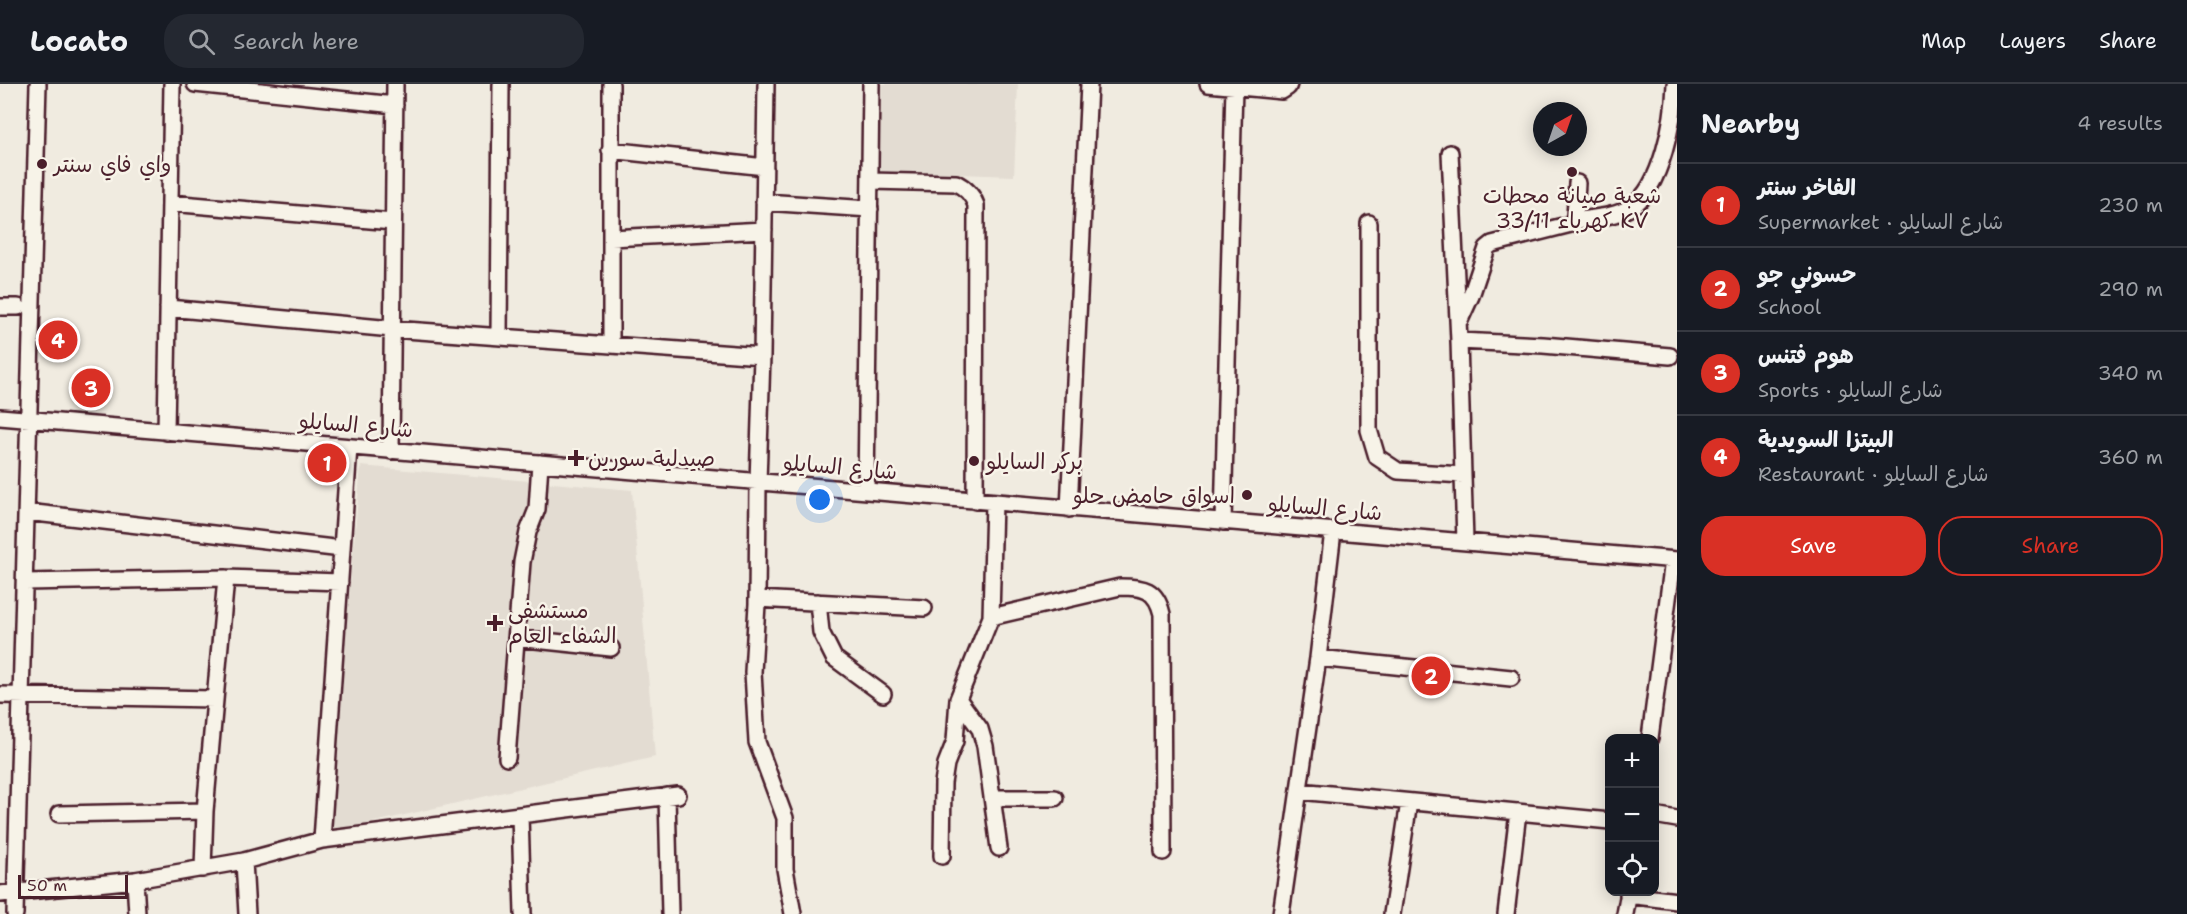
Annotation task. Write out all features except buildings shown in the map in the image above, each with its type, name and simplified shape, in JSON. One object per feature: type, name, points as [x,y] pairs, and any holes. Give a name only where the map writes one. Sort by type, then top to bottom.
[{"type":"street","points":[[15,914],[8,893],[21,696],[38,84]]},
{"type":"street","points":[[166,432],[172,84]]},
{"type":"street","points":[[195,84],[316,90],[395,105]]},
{"type":"street","points":[[391,451],[395,84]]},
{"type":"street","points":[[499,336],[501,84]]},
{"type":"street","points":[[611,84],[611,345]]},
{"type":"street","points":[[766,84],[757,599],[753,672],[758,742],[785,818],[785,869],[793,914]]},
{"type":"street","points":[[866,491],[871,84]]},
{"type":"street","points":[[1069,508],[1089,84]]},
{"type":"street","points":[[1208,84],[1282,91],[1289,84]]},
{"type":"street","points":[[1458,323],[1471,296],[1487,248],[1492,244],[1567,226],[1573,222],[1617,213],[1629,209],[1641,199],[1648,190],[1665,149],[1674,110],[1675,84]]},
{"type":"street","points":[[1223,522],[1234,86]]},
{"type":"street","points":[[610,150],[765,167]]},
{"type":"street","points":[[1450,153],[1465,542]]},
{"type":"street","points":[[870,181],[956,183],[973,196],[976,205],[975,501]]},
{"type":"street","points":[[1573,222],[1576,183]]},
{"type":"street","points":[[764,202],[870,209]]},
{"type":"street","points":[[170,203],[393,222]]},
{"type":"street","points":[[1369,222],[1369,430],[1377,457],[1398,471],[1463,475]]},
{"type":"street","points":[[610,238],[764,230]]},
{"type":"street","points":[[0,307],[18,307]]},
{"type":"street","points":[[168,308],[392,328],[762,356]]},
{"type":"street","points":[[1459,341],[1543,345],[1670,356]]},
{"type":"street","name":"شارع السايلو","points":[[0,417],[1675,560]]},
{"type":"street","points":[[322,840],[349,447]]},
{"type":"street","points":[[507,758],[522,562],[528,532],[537,509],[540,464]]},
{"type":"street","points":[[942,856],[943,783],[946,764],[955,741],[958,699],[991,617],[994,502]]},
{"type":"street","points":[[27,512],[342,549]]},
{"type":"street","points":[[1281,914],[1318,658],[1333,531]]},
{"type":"street","points":[[1651,734],[1675,560]]},
{"type":"street","points":[[25,582],[226,578],[340,582]]},
{"type":"street","points":[[203,869],[205,812],[226,578]]},
{"type":"street","points":[[991,617],[1120,587],[1138,587],[1149,591],[1159,601],[1162,614],[1162,852]]},
{"type":"street","points":[[757,599],[924,608]]},
{"type":"street","points":[[818,602],[820,632],[834,658],[883,694]]},
{"type":"street","points":[[516,638],[611,648]]},
{"type":"street","points":[[1318,658],[1511,678]]},
{"type":"street","points":[[0,695],[214,699]]},
{"type":"street","points":[[958,699],[980,729],[986,746],[999,848]]},
{"type":"street","points":[[1299,791],[1605,820]]},
{"type":"street","points":[[8,893],[135,880],[203,869],[244,861],[322,840],[672,796],[670,914]]},
{"type":"street","points":[[992,798],[1055,798]]},
{"type":"street","points":[[1392,914],[1409,802]]},
{"type":"street","points":[[59,814],[205,812]]},
{"type":"street","points":[[1506,914],[1518,812]]},
{"type":"street","points":[[520,815],[523,914]]},
{"type":"street","points":[[1659,816],[1677,819]]},
{"type":"street","points":[[244,861],[247,914]]},
{"type":"street","points":[[135,880],[137,914]]},
{"type":"street","points":[[1625,914],[1628,896]]},
{"type":"street","points":[[1646,896],[1677,901]]},
{"type":"shaded area","points":[[880,84],[1018,84],[1014,176],[878,171]]},
{"type":"shaded area","name":"مستشفى الشفاء العام","points":[[361,466],[632,490],[655,757],[327,833]]},
{"type":"place","name":"واي فاي سنتر","points":[[42,164]]},
{"type":"place","name":"شعبة صيانة محطات كهرباء 33/11 KV","points":[[1572,172]]},
{"type":"place","name":"البيتزا السويدية","points":[[58,340]]},
{"type":"place","name":"هوم فتنس","points":[[91,388]]},
{"type":"place","name":"صيدلية سورين","points":[[576,458]]},
{"type":"place","name":"بركر السايلو","points":[[974,461]]},
{"type":"place","name":"الفاخر سنتر","points":[[327,463]]},
{"type":"place","name":"اسواق حامض حلو","points":[[1247,495]]},
{"type":"place","name":"مستشفى الشفاء العام","points":[[495,623]]},
{"type":"place","name":"حسوني جو","points":[[1431,676]]}]
